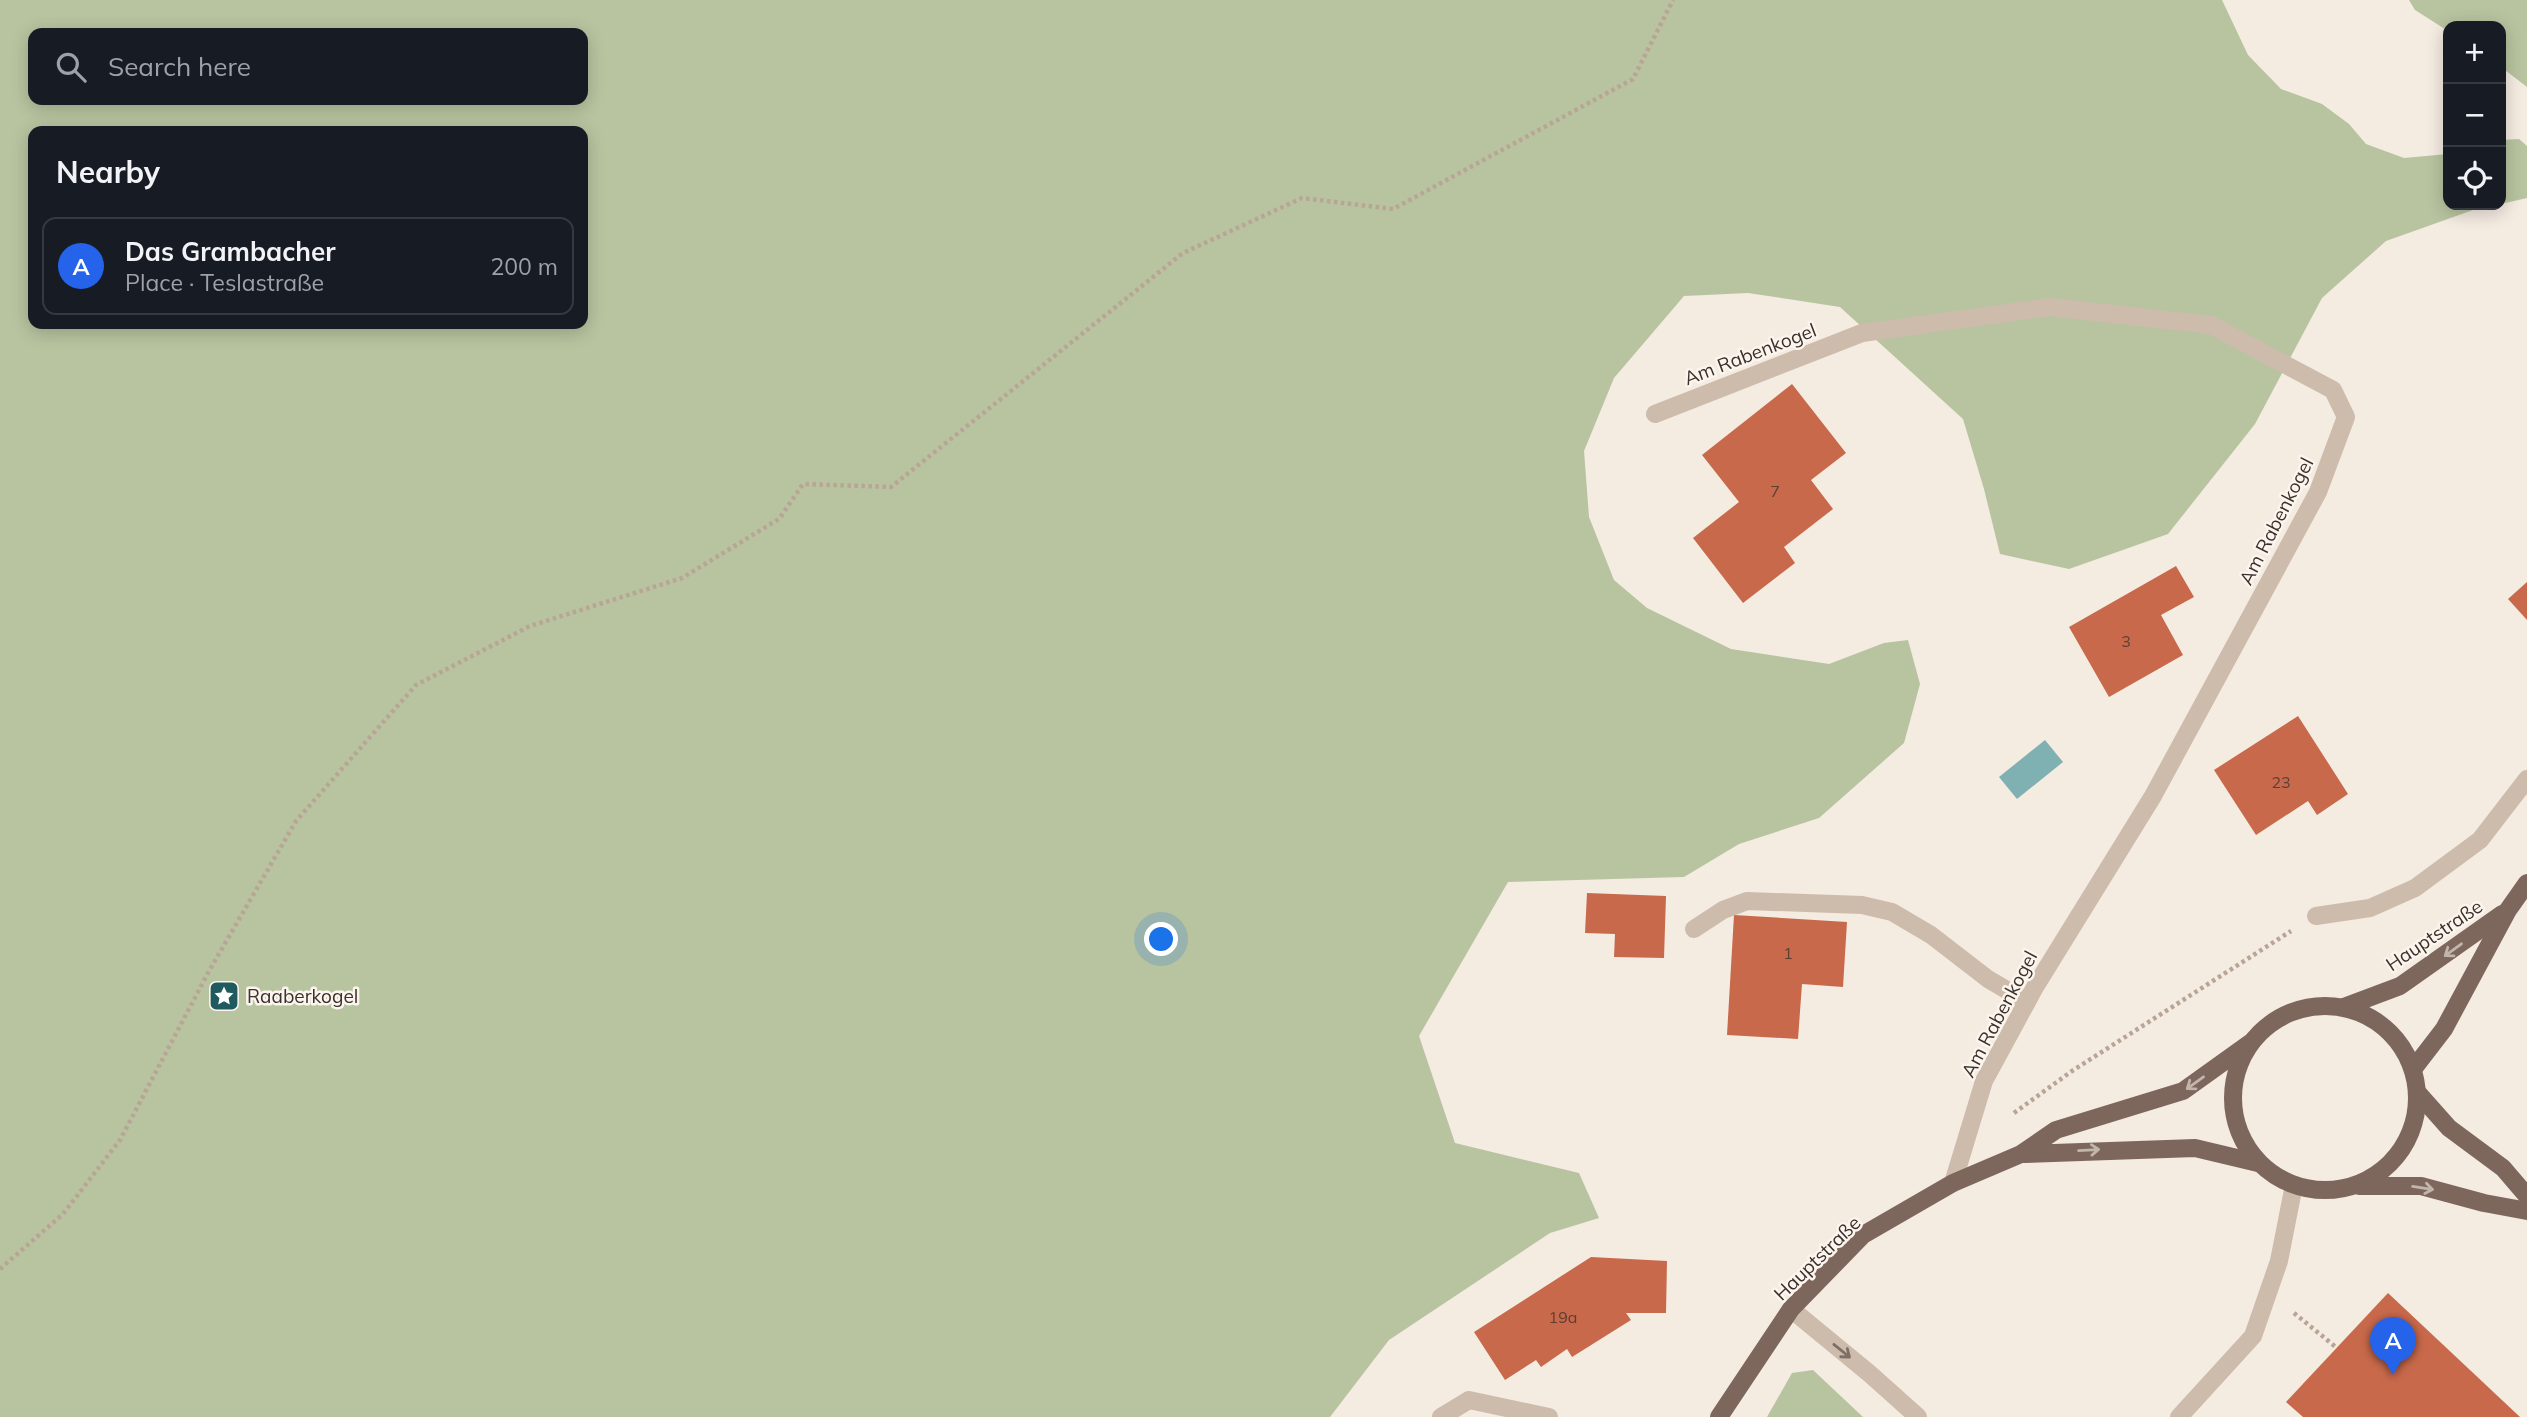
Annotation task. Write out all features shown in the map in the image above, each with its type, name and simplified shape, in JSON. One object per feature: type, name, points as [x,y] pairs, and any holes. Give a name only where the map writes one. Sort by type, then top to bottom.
[{"type":"main road","name":"Hauptstraße","points":[[2414,1068],[2444,1029],[2508,910],[2527,883]]},
{"type":"main road","name":"Hauptstraße","points":[[2344,1007],[2400,986],[2508,910]]},
{"type":"main road","name":"Hauptstraße","points":[[1719,1417],[1791,1309],[1863,1236],[1953,1183],[2021,1154],[2056,1130],[2183,1091],[2250,1043],[2269,1024],[2292,1011],[2317,1006],[2344,1007],[2365,1015],[2384,1027],[2399,1043],[2414,1068],[2417,1092],[2410,1135],[2396,1156],[2378,1174],[2355,1186],[2325,1191],[2294,1185],[2275,1176],[2258,1163],[2243,1142],[2234,1117],[2232,1091],[2237,1066],[2250,1043]]},
{"type":"main road","points":[[2417,1092],[2449,1128],[2503,1168],[2527,1196]]},
{"type":"main road","name":"Hauptstraße","points":[[2021,1154],[2194,1148],[2258,1163]]},
{"type":"main road","points":[[2355,1186],[2421,1186],[2527,1211]]},
{"type":"street","name":"Am Rabenkogel","points":[[1655,414],[1862,333],[2050,307],[2211,325],[2333,390],[2346,417],[2318,492],[2153,796],[2027,1002],[1984,1081],[1953,1183]]},
{"type":"street","points":[[2316,916],[2370,908],[2415,888],[2480,840],[2527,779]]},
{"type":"street","points":[[1694,929],[1723,910],[1747,901],[1862,905],[1892,912],[1931,935],[1988,979],[2027,1002]]},
{"type":"street","points":[[2179,1417],[2253,1336],[2279,1261],[2294,1185]]},
{"type":"street","points":[[1791,1309],[1918,1417]]},
{"type":"street","points":[[1441,1417],[1469,1400],[1549,1417]]},
{"type":"path","points":[[0,1269],[63,1214],[120,1140],[209,971],[296,821],[416,685],[530,626],[682,578],[779,519],[803,484],[891,487],[1183,253],[1302,198],[1393,209],[1633,79],[1673,0]]},
{"type":"path","points":[[2014,1113],[2179,1000],[2316,916]]},
{"type":"path","points":[[2268,1292],[2337,1348]]},
{"type":"green space","points":[[0,0],[2222,0],[2248,55],[2281,89],[2322,104],[2349,124],[2366,144],[2404,158],[2443,154],[2443,210],[2473,210],[2386,241],[2322,298],[2255,424],[2168,534],[2069,569],[2000,554],[1963,419],[1840,307],[1748,293],[1684,296],[1614,378],[1584,451],[1589,517],[1614,580],[1647,608],[1731,649],[1829,664],[1884,643],[1908,640],[1920,684],[1904,743],[1819,818],[1739,844],[1684,877],[1508,882],[1419,1036],[1455,1143],[1579,1173],[1599,1218],[1550,1233],[1389,1340],[1330,1417],[0,1417]]},
{"type":"green space","points":[[2409,0],[2527,0],[2527,87],[2506,71],[2506,21],[2443,21],[2443,28],[2415,10]]},
{"type":"green space","points":[[2519,139],[2527,146],[2527,198],[2506,203],[2506,147],[2506,140]]},
{"type":"green space","points":[[1813,1370],[1863,1417],[1767,1417],[1792,1373]]},
{"type":"water","points":[[2045,740],[2063,762],[2017,799],[1999,777]]},
{"type":"building","points":[[1792,384],[1846,453],[1811,480],[1833,509],[1784,547],[1795,563],[1743,603],[1693,538],[1739,502],[1702,455]]},
{"type":"building","points":[[2176,566],[2194,597],[2161,615],[2183,655],[2109,697],[2069,627]]},
{"type":"building","points":[[2527,582],[2527,620],[2508,599]]},
{"type":"building","points":[[2298,716],[2348,794],[2317,815],[2308,801],[2256,835],[2214,770]]},
{"type":"building","points":[[1587,893],[1666,896],[1664,958],[1614,957],[1615,934],[1585,933]]},
{"type":"building","points":[[1734,915],[1847,922],[1843,987],[1802,984],[1798,1039],[1727,1035]]},
{"type":"building","points":[[1591,1257],[1667,1261],[1666,1313],[1626,1313],[1631,1320],[1572,1357],[1567,1349],[1541,1367],[1536,1360],[1505,1380],[1474,1332]]},
{"type":"building","points":[[2388,1293],[2520,1417],[2303,1417],[2286,1402]]},
{"type":"place","name":"Raaberkogel","points":[[224,996]]},
{"type":"place","name":"Das Grambacher","points":[[2393,1375]]}]
